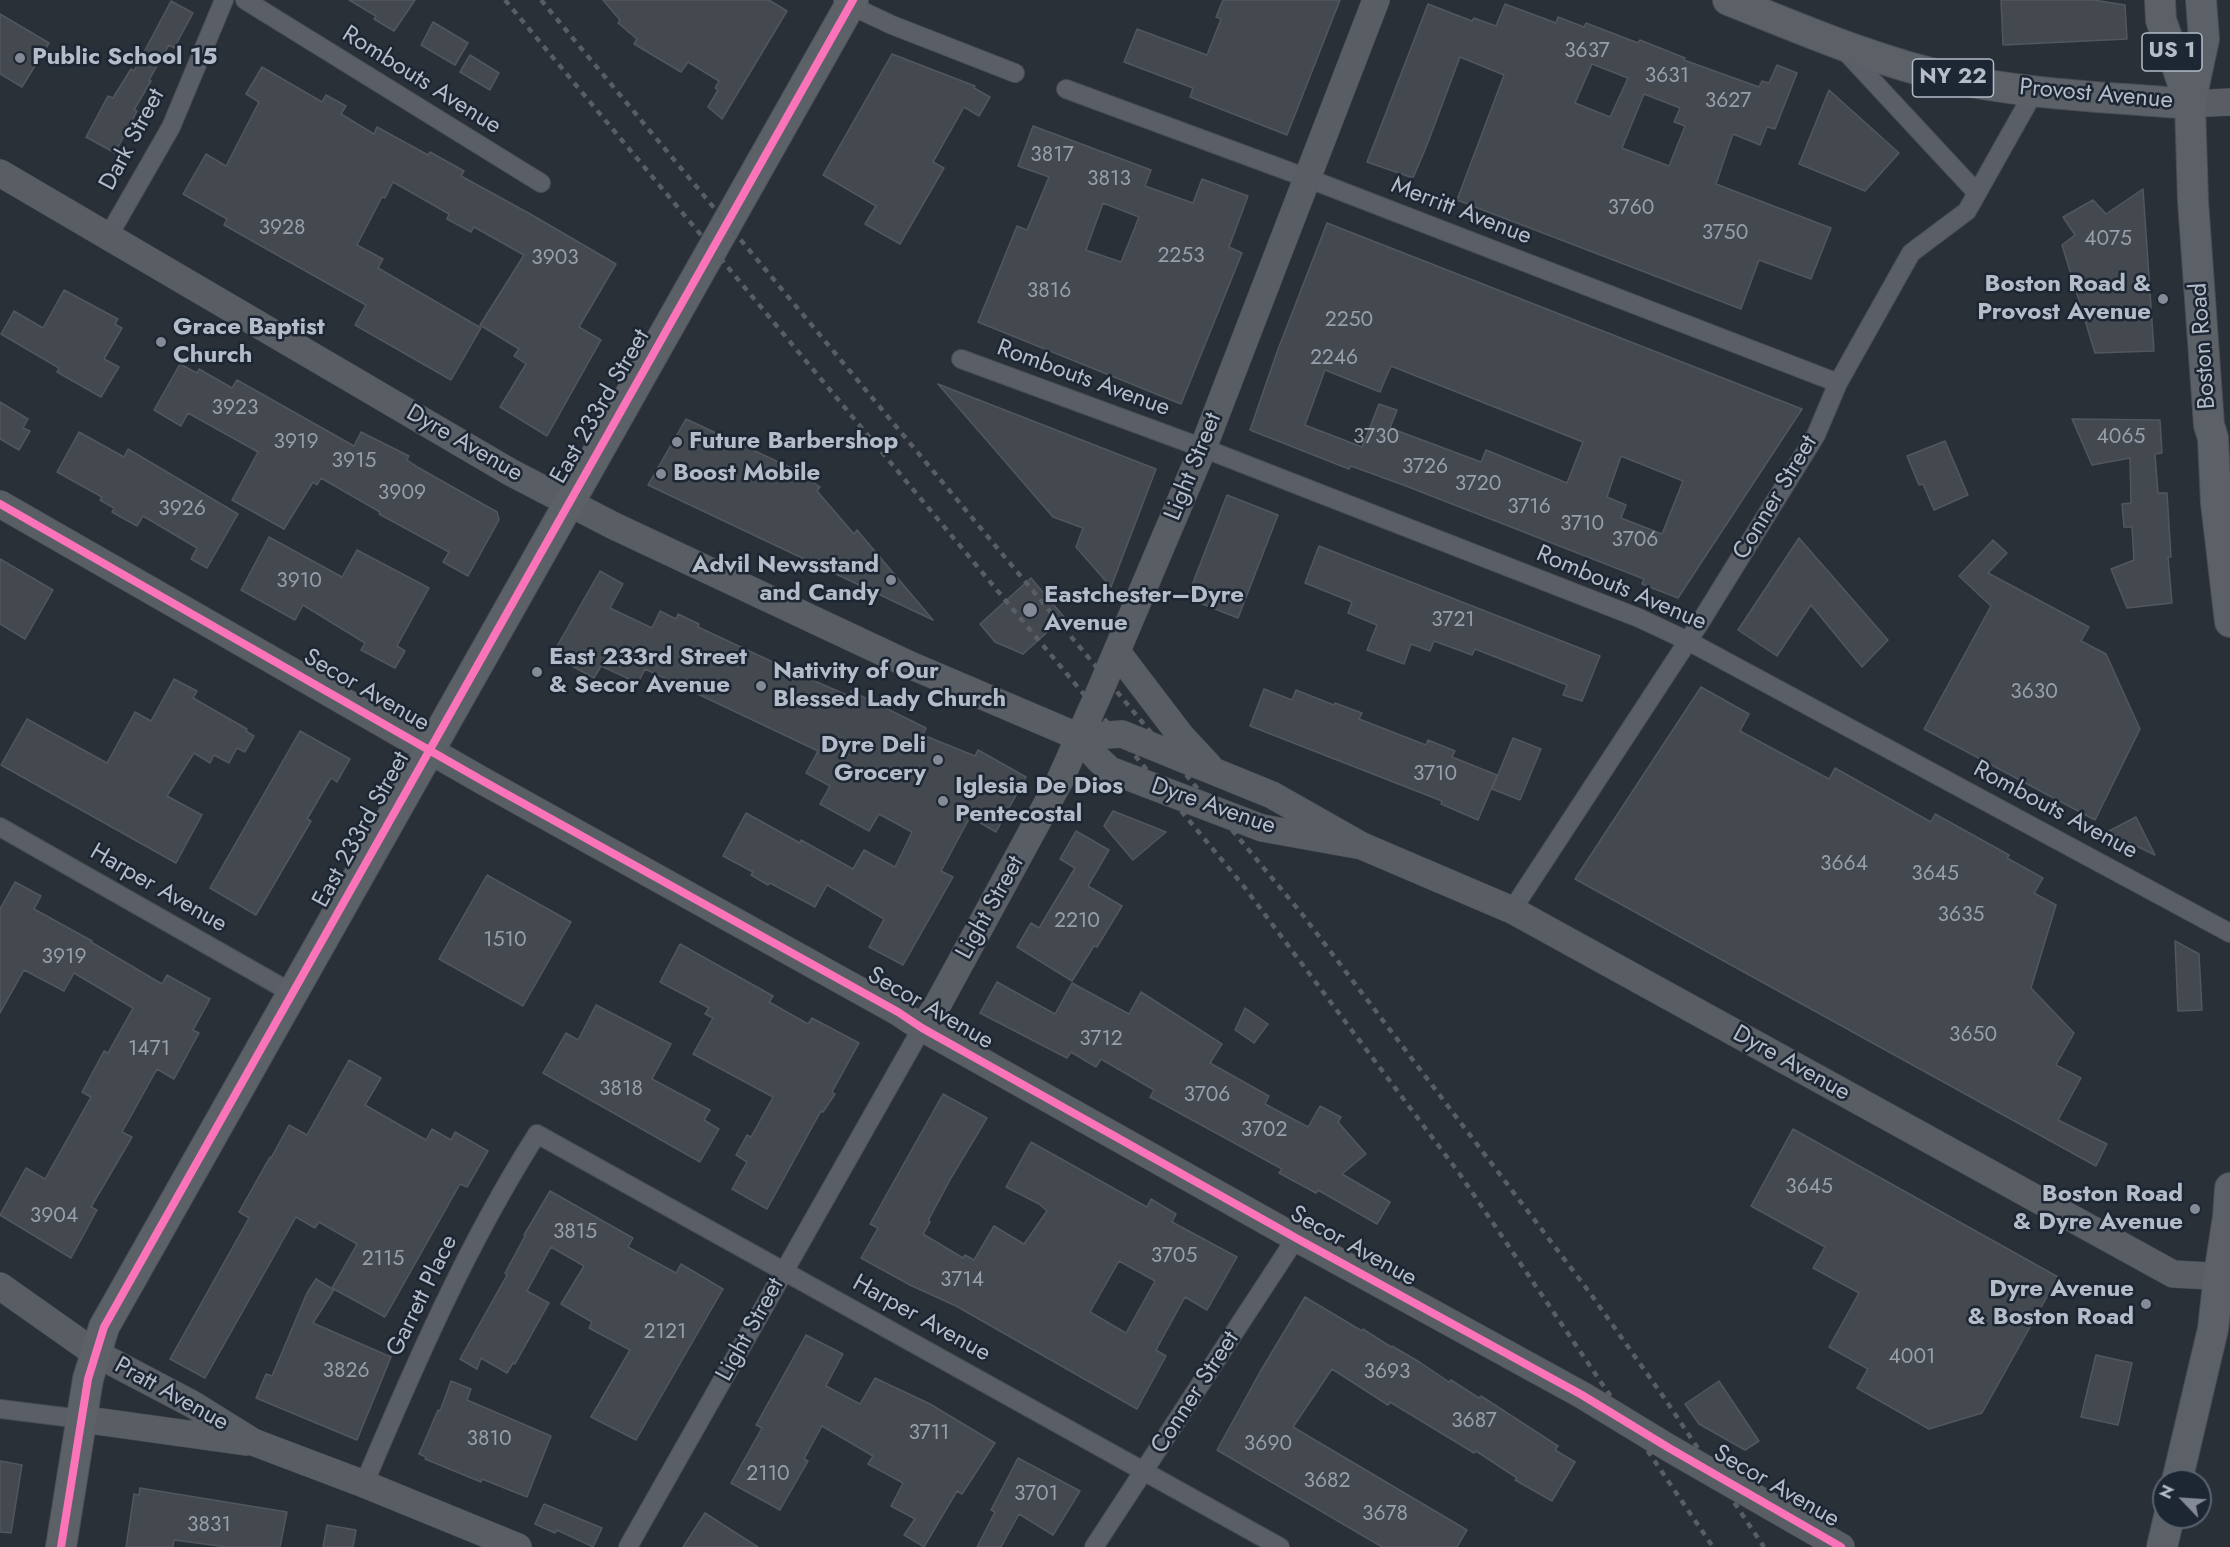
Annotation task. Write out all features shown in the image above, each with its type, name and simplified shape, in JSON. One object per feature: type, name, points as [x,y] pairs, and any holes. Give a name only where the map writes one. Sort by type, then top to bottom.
[{"type":"main road","name":"Provost Avenue","points":[[1728,0],[1880,59],[1952,78],[2035,90],[2190,104]]},
{"type":"main road","name":"Boston Road","points":[[2160,0],[2161,20],[2190,104]]},
{"type":"main road","name":"Boston Road","points":[[2201,0],[2204,39],[2190,104],[2193,201],[2209,425],[2213,438],[2216,503],[2230,622]]},
{"type":"main road","name":"East 233rd Street","points":[[61,1547],[81,1419],[95,1353],[104,1327],[569,503],[847,2]]},
{"type":"main road","points":[[2180,1469],[2224,1276],[2230,1188]]},
{"type":"main road","points":[[2162,1547],[2166,1529]]},
{"type":"street","name":"Dark Street","points":[[109,235],[171,127],[224,0]]},
{"type":"street","name":"Rombouts Avenue","points":[[245,0],[541,183]]},
{"type":"street","name":"Light Street","points":[[628,1547],[922,1028],[938,1004],[1060,780],[1203,448],[1376,0]]},
{"type":"street","points":[[847,2],[892,25],[1015,74]]},
{"type":"street","points":[[1838,43],[1977,193]]},
{"type":"street","name":"Merritt Avenue","points":[[1066,89],[1306,178],[1838,383]]},
{"type":"street","name":"Conner Street","points":[[1512,910],[1688,641],[1816,435],[1838,383],[1911,253],[1967,212],[2035,90]]},
{"type":"street","points":[[2190,104],[2230,102]]},
{"type":"street","name":"Dyre Avenue","points":[[0,173],[500,466],[569,503],[910,665],[1079,737],[1110,770],[1262,828],[1362,846]]},
{"type":"street","name":"Rombouts Avenue","points":[[961,359],[1203,448],[1639,618],[1688,641],[2230,933]]},
{"type":"street","name":"Secor Avenue","points":[[0,504],[429,750],[898,1011],[922,1028],[1582,1395],[1668,1448],[1841,1547]]},
{"type":"street","points":[[1117,652],[1181,736],[1213,772]]},
{"type":"street","name":"Dyre Avenue","points":[[1079,737],[1122,734],[1272,795],[1362,846],[1512,910],[2173,1274],[2224,1276]]},
{"type":"street","name":"Harper Avenue","points":[[0,827],[292,993]]},
{"type":"street","name":"Harper Avenue","points":[[537,1134],[1280,1547]]},
{"type":"street","name":"Garrett Place","points":[[364,1484],[434,1323],[475,1243],[537,1134]]},
{"type":"street","name":"Conner Street","points":[[1094,1547],[1146,1471],[1296,1238]]},
{"type":"street","name":"Pratt Avenue","points":[[0,1286],[95,1353],[192,1404],[253,1442],[364,1484],[518,1547]]},
{"type":"street","points":[[0,1409],[81,1419]]},
{"type":"street","name":"Pratt Avenue","points":[[81,1419],[253,1442]]},
{"type":"building","points":[[349,0],[415,0],[394,31],[374,19],[376,16]]},
{"type":"building","points":[[603,0],[769,0],[787,11],[722,119],[708,107],[718,90],[715,88],[719,81],[688,62],[681,72],[634,44],[637,39],[618,23],[620,20]]},
{"type":"building","points":[[1223,0],[1340,0],[1287,135],[1190,97],[1193,88],[1124,62],[1137,29],[1207,55],[1221,19],[1216,17]]},
{"type":"building","points":[[2001,0],[2094,0],[2125,5],[2127,39],[2003,45]]},
{"type":"building","points":[[171,1],[193,13],[174,48],[169,45],[149,80],[151,81],[134,110],[137,111],[115,153],[86,137],[108,96],[113,98],[131,69],[134,71]]},
{"type":"building","points":[[1428,4],[1472,21],[1474,18],[1496,26],[1505,4],[1556,23],[1558,17],[1584,27],[1586,23],[1638,43],[1640,40],[1685,58],[1684,60],[1759,87],[1762,81],[1769,83],[1777,65],[1797,73],[1775,129],[1767,127],[1760,145],[1733,134],[1716,184],[1831,228],[1811,279],[1759,260],[1741,309],[1457,200],[1504,75],[1460,57],[1413,178],[1367,162]],"holes":[[[1592,64],[1628,78],[1610,117],[1575,103]],[[1644,94],[1680,108],[1674,122],[1685,126],[1669,166],[1622,148]]]},
{"type":"building","name":"Public School 15","points":[[0,14],[49,43],[22,87],[0,74]]},
{"type":"building","points":[[433,22],[468,43],[455,65],[421,45]]},
{"type":"building","points":[[892,54],[975,86],[974,88],[990,97],[979,116],[964,107],[933,162],[944,168],[900,244],[865,224],[876,206],[823,175]]},
{"type":"building","points":[[470,55],[499,73],[490,90],[460,72]]},
{"type":"building","points":[[262,67],[322,102],[326,95],[346,106],[341,114],[374,134],[377,127],[428,155],[430,152],[464,171],[461,176],[616,264],[579,327],[601,340],[547,436],[500,407],[526,364],[514,356],[519,349],[480,325],[524,255],[474,227],[471,232],[447,219],[449,214],[393,182],[385,198],[382,197],[357,245],[383,259],[378,268],[481,328],[451,380],[355,325],[366,305],[224,225],[227,219],[183,194],[206,154],[226,166],[259,102],[246,94]]},
{"type":"building","points":[[1829,90],[1899,153],[1865,191],[1799,164]]},
{"type":"building","points":[[1033,126],[1151,170],[1145,186],[1193,203],[1202,179],[1248,196],[1229,247],[1242,253],[1181,404],[978,322],[1017,226],[1027,230],[1049,177],[1018,166]],"holes":[[[1103,203],[1139,217],[1121,262],[1086,250]]]},
{"type":"building","points":[[2143,189],[2154,351],[2095,353],[2062,245],[2075,235],[2063,217],[2093,200],[2106,214]]},
{"type":"building","points":[[1327,223],[1802,409],[1678,598],[1642,584],[1644,579],[1406,486],[1351,466],[1349,469],[1250,430],[1277,352]],"holes":[[[1391,366],[1583,442],[1567,483],[1486,450],[1481,462],[1390,428],[1397,410],[1379,404],[1362,447],[1305,425],[1325,370],[1380,392]],[[1621,456],[1683,481],[1662,534],[1621,518],[1626,505],[1607,497]]]},
{"type":"building","points":[[64,290],[118,319],[115,324],[122,328],[104,359],[119,367],[101,397],[57,372],[59,368],[1,334],[14,311],[43,328]]},
{"type":"building","points":[[180,364],[197,373],[199,369],[232,388],[237,380],[354,446],[361,432],[409,456],[407,460],[419,468],[497,512],[499,520],[468,576],[443,562],[449,552],[379,514],[380,512],[321,478],[317,485],[313,482],[284,529],[232,500],[258,452],[188,413],[181,426],[154,410]]},
{"type":"building","points":[[938,384],[1156,469],[1111,587],[1076,547],[1083,528],[1053,517]]},
{"type":"building","points":[[0,402],[28,419],[23,428],[30,431],[19,450],[0,439]]},
{"type":"building","points":[[686,419],[798,471],[820,487],[817,491],[854,534],[857,530],[933,620],[648,485]]},
{"type":"building","points":[[2072,419],[2160,420],[2162,453],[2155,454],[2158,493],[2167,493],[2171,557],[2168,557],[2172,603],[2127,608],[2111,569],[2134,560],[2132,527],[2124,527],[2122,504],[2131,503],[2130,458],[2092,465]]},
{"type":"building","points":[[79,432],[124,457],[128,449],[238,514],[207,568],[191,559],[197,548],[143,516],[137,526],[112,512],[114,508],[100,500],[102,497],[57,472]]},
{"type":"building","points":[[1945,441],[1968,495],[1934,510],[1923,484],[1919,485],[1907,456]]},
{"type":"building","points":[[1227,495],[1278,515],[1238,618],[1187,598]]},
{"type":"building","points":[[269,537],[342,577],[357,550],[429,588],[397,646],[405,651],[395,668],[361,650],[365,643],[303,605],[295,620],[241,590]]},
{"type":"building","points":[[1799,538],[1888,640],[1862,667],[1811,605],[1777,656],[1738,630]]},
{"type":"building","points":[[1993,540],[2007,553],[1988,573],[2089,627],[2081,641],[2106,654],[2140,729],[2095,820],[1924,729],[1991,606],[1959,576]]},
{"type":"building","points":[[1319,546],[1600,656],[1582,701],[1563,695],[1567,685],[1475,649],[1472,655],[1434,641],[1430,651],[1411,644],[1404,664],[1367,650],[1377,625],[1348,613],[1352,602],[1305,583]]},
{"type":"building","points":[[0,559],[53,590],[25,639],[0,624]]},
{"type":"building","points":[[600,571],[623,584],[610,608],[652,628],[660,611],[676,619],[678,614],[699,624],[698,627],[794,672],[849,696],[851,691],[926,728],[923,735],[975,756],[978,750],[1026,777],[996,832],[970,817],[941,871],[953,877],[903,965],[869,947],[884,919],[827,885],[815,907],[770,883],[768,885],[751,875],[753,872],[723,856],[746,813],[853,869],[864,850],[895,867],[912,832],[879,814],[869,831],[820,804],[830,786],[806,773],[818,751],[645,669],[638,683],[601,666],[594,678],[552,655]]},
{"type":"building","points":[[1031,578],[1064,617],[1023,654],[995,642],[980,624]]},
{"type":"building","points":[[174,679],[197,691],[193,698],[247,729],[246,731],[254,736],[245,752],[237,748],[229,763],[214,755],[210,763],[194,753],[167,796],[202,815],[176,863],[1,765],[27,719],[107,763],[135,712],[151,721]]},
{"type":"building","points":[[1701,687],[1749,714],[1740,731],[1829,779],[1835,768],[1931,822],[1935,814],[2009,855],[2007,858],[2043,878],[2034,893],[2056,905],[2031,988],[2074,1033],[2056,1065],[2081,1078],[2058,1120],[2107,1144],[2096,1166],[1575,879]]},
{"type":"building","points":[[1264,689],[1292,700],[1296,690],[1334,705],[1335,703],[1362,713],[1359,719],[1426,745],[1428,740],[1455,751],[1452,757],[1497,775],[1478,820],[1441,804],[1442,801],[1250,726]]},
{"type":"building","points":[[300,731],[350,759],[337,782],[331,778],[307,819],[311,821],[256,915],[210,888]]},
{"type":"building","points":[[1513,738],[1541,749],[1520,800],[1492,789]]},
{"type":"building","points":[[1113,811],[1166,832],[1133,860],[1104,826]]},
{"type":"building","points":[[2136,817],[2155,855],[2107,832]]},
{"type":"building","points":[[1076,831],[1109,850],[1088,886],[1122,906],[1097,947],[1094,946],[1072,981],[1017,947],[1031,923],[1039,928],[1075,868],[1060,859]]},
{"type":"building","points":[[487,875],[571,922],[523,1006],[439,959]]},
{"type":"building","points":[[15,882],[41,896],[34,909],[162,984],[167,975],[210,999],[193,1030],[199,1033],[174,1079],[157,1069],[122,1132],[132,1137],[91,1207],[97,1210],[71,1258],[0,1215],[26,1168],[45,1179],[91,1097],[82,1092],[104,1051],[108,1053],[133,1008],[74,973],[64,991],[24,970],[0,1013],[0,909]]},
{"type":"building","points":[[2175,941],[2199,954],[2202,1010],[2178,1011]]},
{"type":"building","points":[[680,944],[773,996],[769,1002],[808,1024],[812,1018],[859,1043],[832,1092],[835,1094],[823,1112],[821,1111],[767,1209],[732,1189],[747,1162],[736,1155],[747,1135],[751,1137],[773,1097],[693,1054],[713,1018],[705,1014],[709,1008],[660,982]]},
{"type":"building","points":[[997,982],[1055,1014],[1072,983],[1129,1014],[1141,992],[1222,1044],[1210,1063],[1269,1096],[1265,1104],[1308,1127],[1320,1106],[1341,1117],[1338,1122],[1366,1154],[1342,1174],[1390,1202],[1377,1224],[1318,1190],[1316,1193],[1279,1173],[1282,1169],[1150,1097],[1154,1090],[1101,1059],[1096,1067],[1071,1052],[1067,1058],[980,1013]]},
{"type":"building","points":[[596,1005],[671,1044],[652,1079],[710,1110],[704,1120],[719,1129],[700,1162],[543,1073],[566,1033],[578,1040]]},
{"type":"building","points":[[1245,1008],[1268,1024],[1254,1043],[1235,1030]]},
{"type":"building","points":[[349,1060],[381,1078],[365,1105],[426,1140],[432,1129],[451,1140],[455,1132],[488,1151],[467,1187],[460,1184],[385,1317],[332,1288],[357,1244],[319,1222],[315,1228],[296,1217],[205,1378],[170,1359],[249,1218],[239,1212],[289,1125],[307,1135]]},
{"type":"building","points":[[943,1094],[987,1118],[951,1178],[923,1234],[963,1258],[965,1255],[974,1260],[994,1226],[1024,1244],[1047,1211],[1039,1204],[1006,1187],[1031,1142],[1147,1207],[1151,1199],[1176,1214],[1172,1222],[1237,1257],[1207,1310],[1185,1297],[1156,1350],[1166,1356],[1137,1409],[956,1306],[910,1285],[861,1258],[878,1228],[870,1224]],"holes":[[[1119,1261],[1155,1281],[1126,1333],[1090,1312]]]},
{"type":"building","points":[[1793,1129],[2058,1277],[1982,1413],[1929,1429],[1857,1388],[1868,1369],[1829,1347],[1859,1293],[1813,1268],[1825,1247],[1751,1206]]},
{"type":"building","points":[[550,1191],[633,1238],[628,1247],[676,1273],[681,1264],[723,1289],[636,1440],[591,1417],[630,1350],[589,1328],[592,1322],[561,1304],[584,1266],[551,1247],[527,1291],[549,1303],[515,1364],[513,1363],[507,1373],[481,1358],[477,1369],[460,1359],[507,1275],[505,1273],[524,1235]]},
{"type":"building","points":[[316,1279],[334,1290],[313,1323],[391,1357],[357,1440],[256,1398],[266,1374],[272,1376],[307,1293]]},
{"type":"building","points":[[1305,1297],[1421,1363],[1449,1382],[1451,1380],[1479,1398],[1481,1396],[1558,1446],[1555,1450],[1575,1462],[1552,1501],[1515,1480],[1517,1478],[1476,1451],[1474,1453],[1390,1402],[1388,1405],[1332,1369],[1293,1427],[1467,1530],[1457,1547],[1382,1547],[1217,1450]]},
{"type":"building","points":[[806,1335],[843,1354],[826,1386],[860,1404],[875,1378],[930,1404],[995,1443],[962,1494],[957,1491],[924,1547],[904,1535],[915,1519],[891,1506],[903,1483],[868,1464],[873,1456],[822,1426],[804,1459],[808,1461],[780,1510],[731,1483],[762,1428],[756,1425]]},
{"type":"building","points":[[2096,1355],[2132,1363],[2118,1425],[2081,1417]]},
{"type":"building","points":[[451,1381],[471,1389],[467,1400],[551,1436],[527,1497],[482,1479],[481,1482],[425,1459],[426,1457],[419,1454],[438,1410],[440,1411]]},
{"type":"building","points":[[1719,1381],[1759,1441],[1745,1450],[1699,1424],[1685,1404]]},
{"type":"building","points":[[1018,1458],[1080,1491],[1053,1535],[1019,1514],[1001,1547],[977,1547],[995,1512],[991,1510]]},
{"type":"building","points":[[0,1461],[22,1465],[11,1533],[0,1532]]},
{"type":"building","points":[[140,1488],[287,1512],[280,1547],[227,1547],[174,1540],[173,1547],[126,1547],[134,1494],[139,1495]]},
{"type":"building","points":[[544,1504],[602,1528],[593,1547],[557,1530],[555,1533],[535,1524]]},
{"type":"building","points":[[705,1513],[725,1526],[758,1547],[683,1547]]},
{"type":"building","points":[[327,1525],[356,1530],[353,1547],[323,1547]]},
{"type":"railway","points":[[505,0],[1242,884],[1459,1173],[1713,1547]]},
{"type":"railway","points":[[541,0],[1302,914],[1590,1293],[1665,1399],[1764,1547]]},
{"type":"cycle path","points":[[61,1547],[88,1379],[104,1327],[853,0]]},
{"type":"cycle path","points":[[0,504],[483,781],[898,1012],[922,1028],[1296,1238],[1582,1395],[1841,1547]]},
{"type":"place","name":"Public School 15","points":[[20,58]]},
{"type":"place","name":"Boston Road & Provost Avenue","points":[[2163,299]]},
{"type":"place","name":"Grace Baptist Church","points":[[161,342]]},
{"type":"place","name":"Future Barbershop","points":[[677,442]]},
{"type":"place","name":"Boost Mobile","points":[[661,474]]},
{"type":"place","name":"Advil Newsstand and Candy","points":[[891,580]]},
{"type":"place","name":"Eastchester–Dyre Avenue","points":[[1030,610]]},
{"type":"place","name":"East 233rd Street & Secor Avenue","points":[[537,672]]},
{"type":"place","name":"Nativity of Our Blessed Lady Church","points":[[761,686]]},
{"type":"place","name":"Dyre Deli Grocery","points":[[938,760]]},
{"type":"place","name":"Iglesia De Dios Pentecostal","points":[[943,801]]},
{"type":"place","name":"Boston Road & Dyre Avenue","points":[[2195,1209]]},
{"type":"place","name":"Dyre Avenue & Boston Road","points":[[2146,1304]]}]
